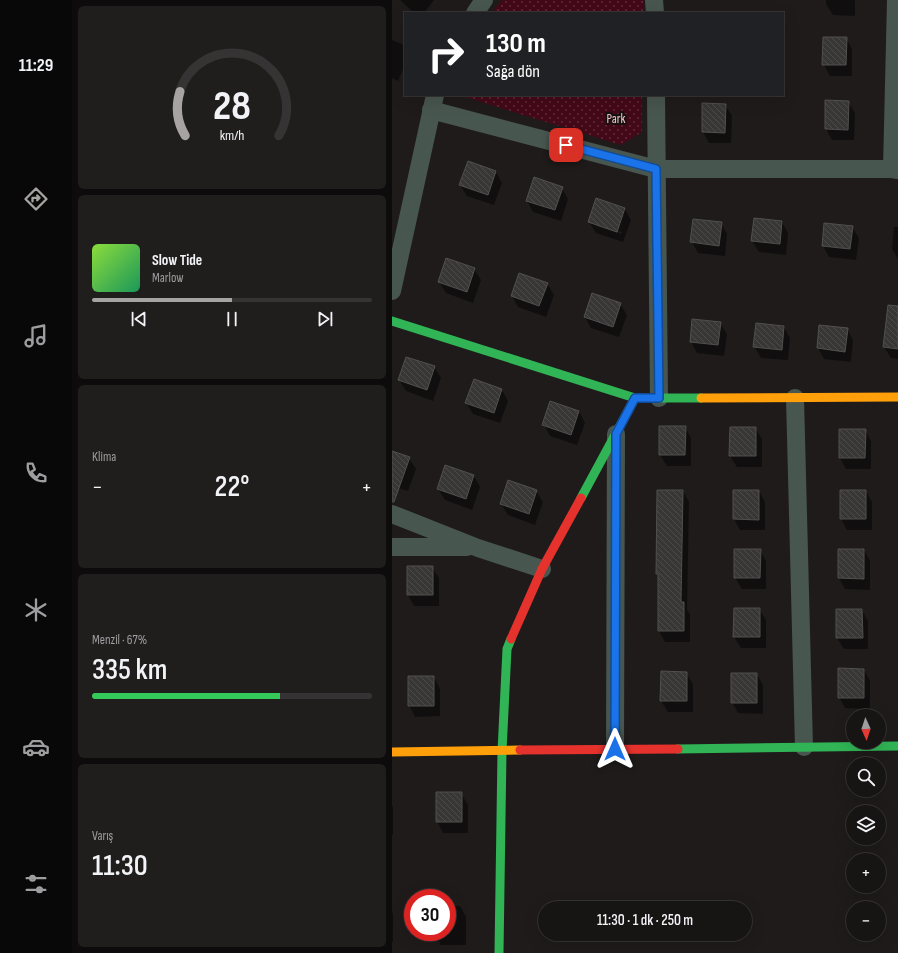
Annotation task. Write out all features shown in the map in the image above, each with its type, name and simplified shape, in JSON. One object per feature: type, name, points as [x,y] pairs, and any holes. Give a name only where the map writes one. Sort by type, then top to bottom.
[{"type":"street","points":[[475,12],[484,0]]},
{"type":"street","points":[[654,0],[655,12]]},
{"type":"street","points":[[392,291],[433,102],[656,169],[895,170],[896,0]]},
{"type":"street","points":[[656,96],[659,398]]},
{"type":"street","points":[[392,322],[635,398],[898,398]]},
{"type":"street","points":[[499,953],[502,751],[507,649],[542,569],[635,398]]},
{"type":"street","points":[[795,398],[804,747]]},
{"type":"street","points":[[615,749],[616,434]]},
{"type":"street","points":[[392,514],[478,548],[542,569]]},
{"type":"street","points":[[392,547],[478,548]]},
{"type":"street","points":[[392,752],[898,746]]},
{"type":"green space","points":[[502,0],[643,0],[643,12],[492,12]]},
{"type":"green space","name":"Park","points":[[642,96],[642,132],[621,145],[465,97]]},
{"type":"building","points":[[823,37],[847,37],[846,65],[822,65]]},
{"type":"building","points":[[825,100],[849,101],[848,130],[825,129]]},
{"type":"building","points":[[702,103],[726,104],[725,133],[702,132]]},
{"type":"building","points":[[468,161],[496,171],[488,195],[459,185]]},
{"type":"building","points":[[534,177],[563,187],[555,210],[526,201]]},
{"type":"building","points":[[596,198],[625,208],[617,232],[588,222]]},
{"type":"building","points":[[754,218],[782,221],[780,244],[751,241]]},
{"type":"building","points":[[693,219],[722,222],[719,246],[690,242]]},
{"type":"building","points":[[824,223],[853,226],[850,249],[822,246]]},
{"type":"building","points":[[446,258],[475,268],[467,292],[438,282]]},
{"type":"building","points":[[519,273],[548,283],[539,306],[511,296]]},
{"type":"building","points":[[592,293],[621,303],[613,327],[584,317]]},
{"type":"building","points":[[888,305],[898,306],[898,349],[883,347]]},
{"type":"building","points":[[692,319],[721,322],[718,345],[690,342]]},
{"type":"building","points":[[756,323],[784,326],[782,350],[753,347]]},
{"type":"building","points":[[819,325],[848,328],[845,352],[817,348]]},
{"type":"building","points":[[406,357],[435,366],[427,390],[398,380]]},
{"type":"building","points":[[474,379],[502,389],[494,413],[465,403]]},
{"type":"building","points":[[550,401],[579,411],[571,435],[542,425]]},
{"type":"building","points":[[659,426],[686,426],[685,455],[659,455]]},
{"type":"building","points":[[730,427],[756,427],[756,456],[729,456]]},
{"type":"building","points":[[839,429],[866,429],[865,458],[839,458]]},
{"type":"building","points":[[392,451],[410,457],[394,502],[392,502]]},
{"type":"building","points":[[445,465],[474,475],[466,499],[437,489]]},
{"type":"building","points":[[508,480],[537,490],[529,514],[500,504]]},
{"type":"building","points":[[657,490],[683,490],[681,602],[684,602],[684,631],[658,631],[658,574],[656,574]]},
{"type":"building","points":[[733,490],[759,490],[759,520],[733,519]]},
{"type":"building","points":[[840,490],[866,490],[866,519],[840,519]]},
{"type":"building","points":[[734,549],[761,549],[760,578],[734,578]]},
{"type":"building","points":[[838,549],[864,549],[864,579],[838,578]]},
{"type":"building","points":[[407,566],[433,566],[433,595],[407,595]]},
{"type":"building","points":[[734,608],[760,608],[760,637],[733,637]]},
{"type":"building","points":[[836,609],[862,609],[863,638],[836,638]]},
{"type":"building","points":[[838,668],[864,669],[864,698],[838,698]]},
{"type":"building","points":[[661,671],[687,672],[687,701],[660,701]]},
{"type":"building","points":[[731,673],[757,673],[757,703],[731,703]]},
{"type":"building","points":[[408,676],[434,676],[434,706],[408,706]]},
{"type":"building","points":[[436,792],[462,792],[462,822],[436,822]]},
{"type":"traffic: fast","points":[[392,321],[635,398],[701,398]]},
{"type":"traffic: fast","points":[[581,498],[635,398]]},
{"type":"traffic: fast","points":[[499,953],[502,751],[507,649],[511,639]]},
{"type":"traffic: fast","points":[[678,749],[898,746]]},
{"type":"traffic: slow","points":[[701,398],[898,397]]},
{"type":"traffic: slow","points":[[392,752],[520,750]]},
{"type":"traffic: jam","points":[[511,639],[542,569],[581,498]]},
{"type":"traffic: jam","points":[[520,750],[678,749]]},
{"type":"route","points":[[566,145],[656,169],[659,398],[635,398],[616,434],[615,749]]}]
